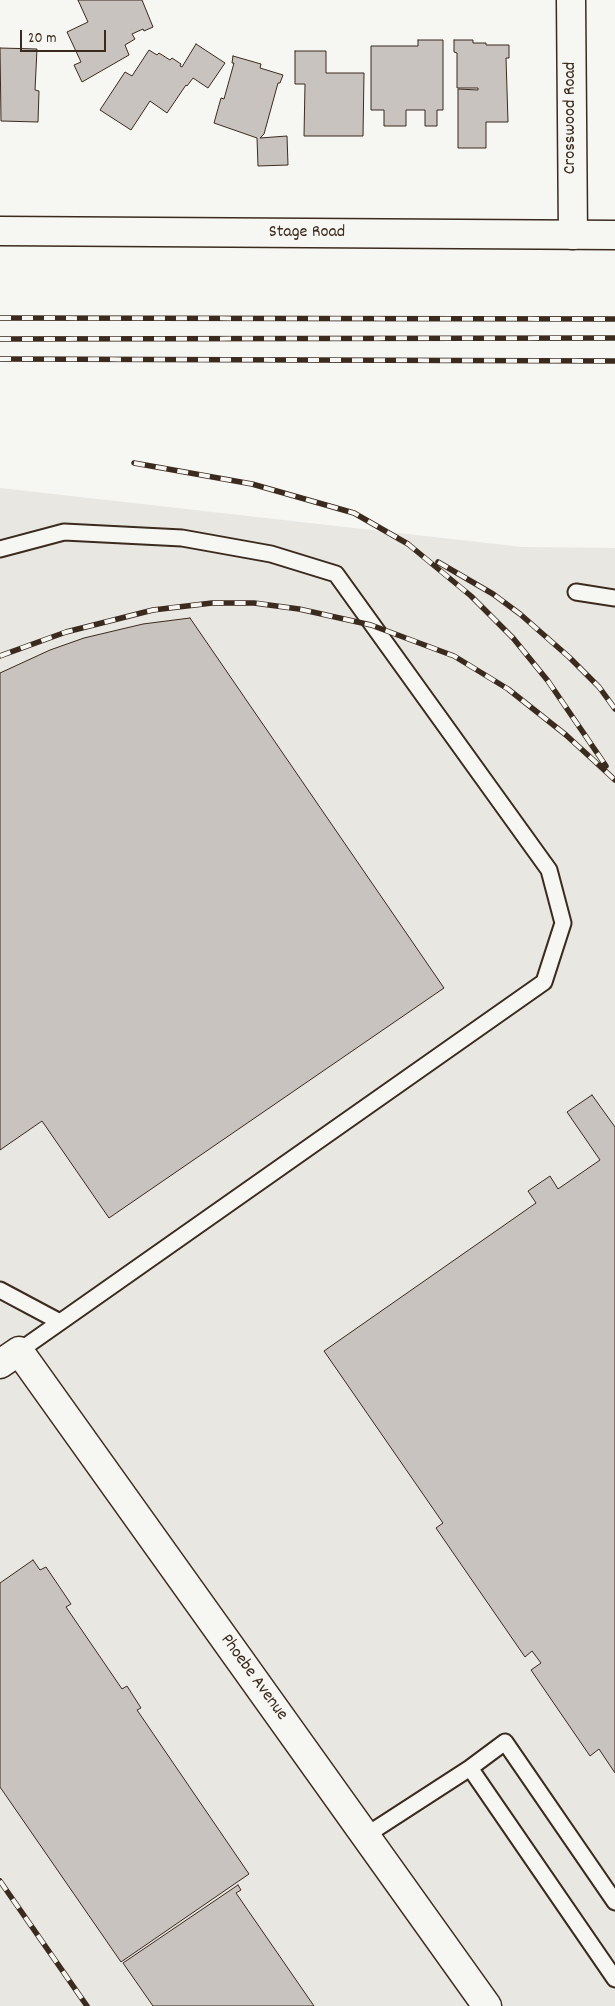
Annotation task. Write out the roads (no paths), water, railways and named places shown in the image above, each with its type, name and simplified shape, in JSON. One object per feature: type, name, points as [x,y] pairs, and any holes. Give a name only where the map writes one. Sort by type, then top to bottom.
[{"type":"street","name":"Crosswood Road","points":[[571,0],[573,235]]},
{"type":"street","name":"Stage Road","points":[[0,232],[615,235]]},
{"type":"street","name":"Phoebe Avenue","points":[[10,1357],[365,1836],[487,2006]]},
{"type":"lane","points":[[0,549],[64,532],[182,538],[271,554],[336,574],[549,870],[562,923],[544,982],[10,1357]]},
{"type":"lane","points":[[576,592],[615,598]]},
{"type":"lane","points":[[0,1290],[60,1322]]},
{"type":"lane","points":[[365,1836],[470,1768],[505,1742],[615,1902]]},
{"type":"lane","points":[[470,1768],[615,1979]]},
{"type":"railway","points":[[0,318],[615,319]]},
{"type":"railway","points":[[0,339],[615,338]]},
{"type":"railway","points":[[0,359],[615,361]]},
{"type":"railway","points":[[134,463],[252,484],[354,513],[408,544],[471,596],[513,638],[548,681],[606,766]]},
{"type":"railway","points":[[438,562],[493,594],[520,614],[569,657],[599,687],[615,709]]},
{"type":"railway","points":[[0,656],[66,632],[153,610],[212,603],[254,603],[299,609],[371,625],[454,656],[508,689],[566,735],[615,780]]},
{"type":"railway","points":[[0,1881],[87,2006]]}]
